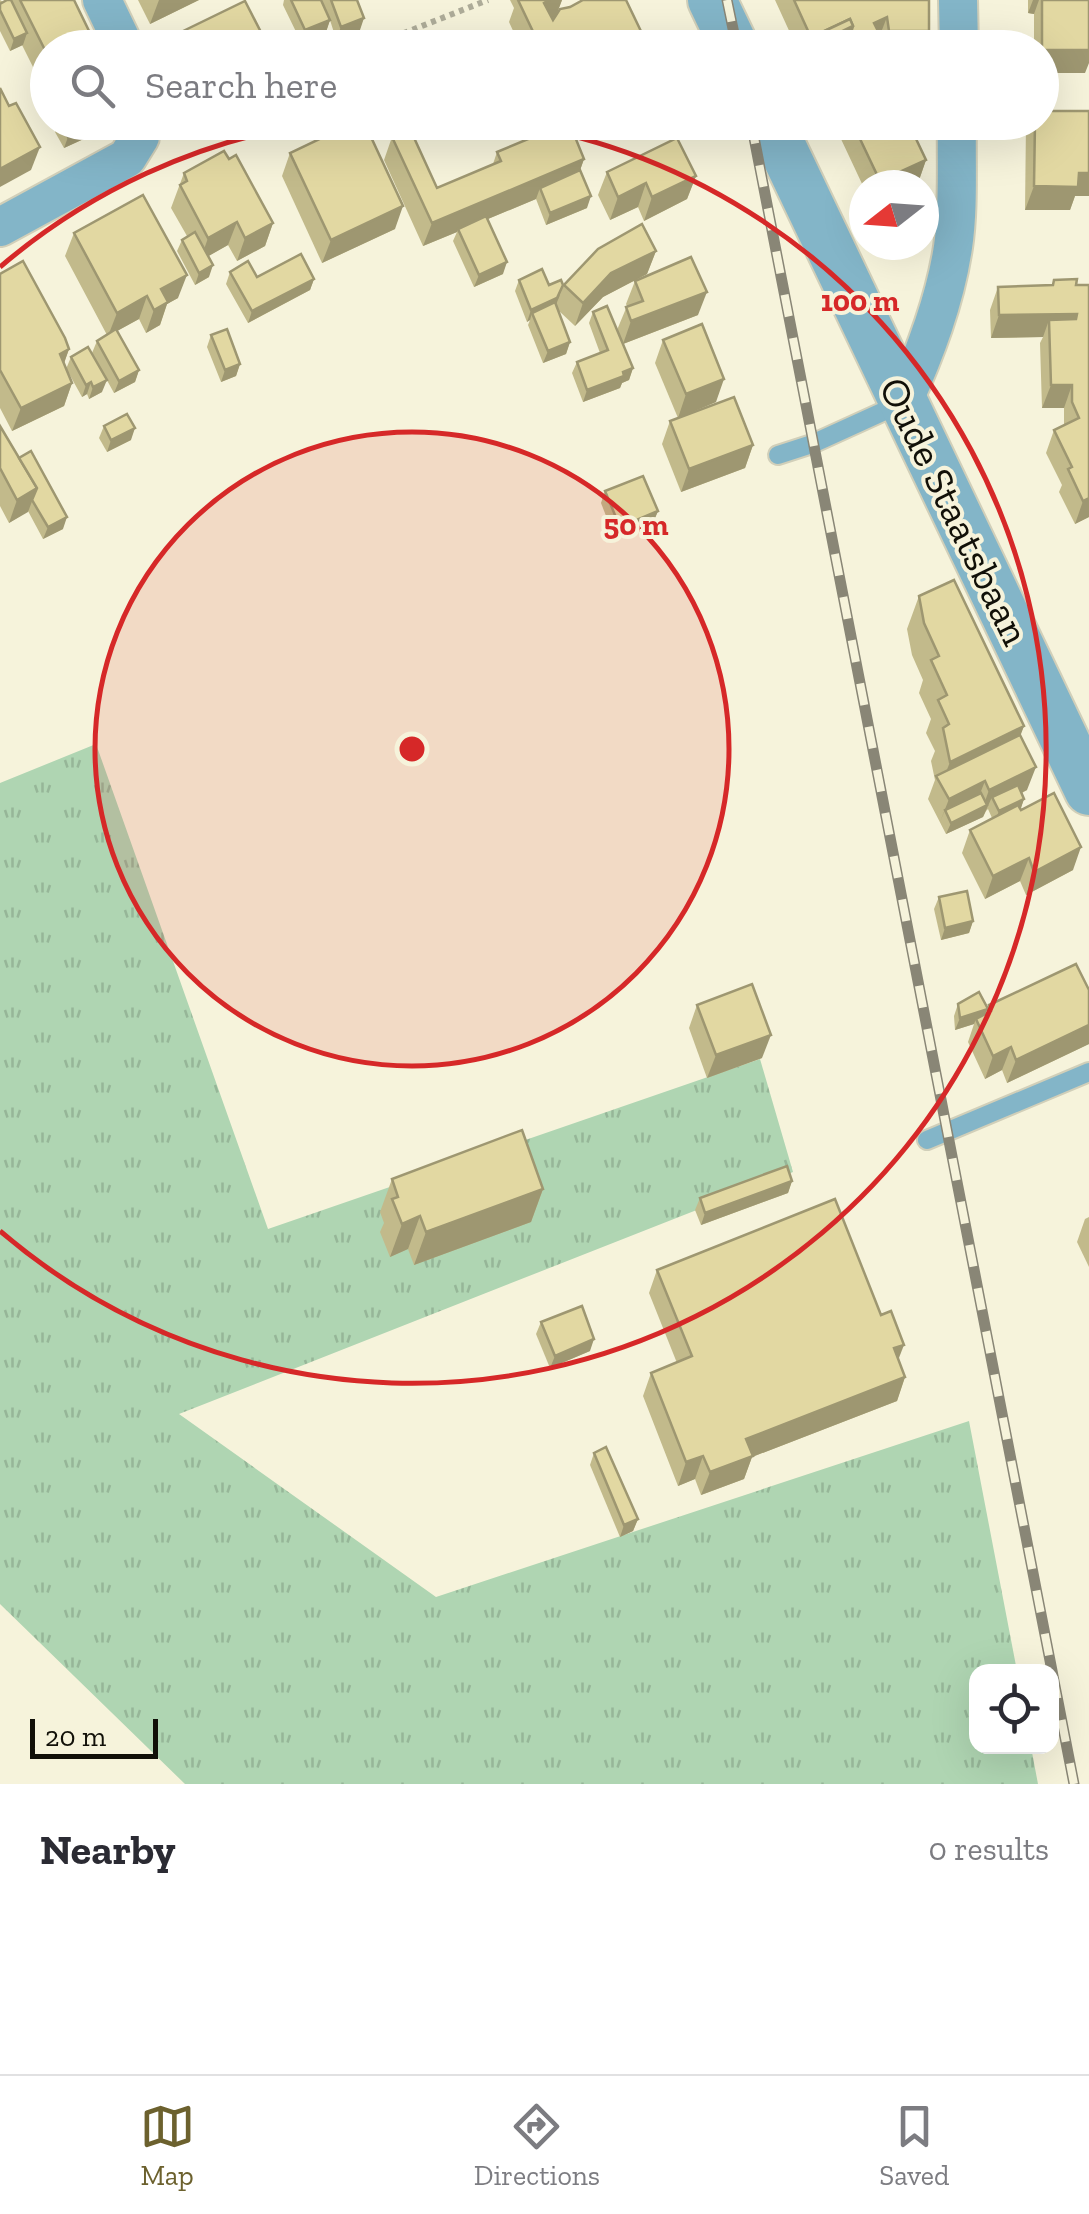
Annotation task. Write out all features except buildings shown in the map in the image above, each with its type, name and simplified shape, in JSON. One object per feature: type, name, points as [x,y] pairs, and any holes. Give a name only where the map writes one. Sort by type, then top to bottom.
[{"type":"street","points":[[102,0],[116,30]]},
{"type":"street","points":[[712,0],[726,30]]},
{"type":"street","points":[[958,0],[958,30]]},
{"type":"street","points":[[0,228],[126,158],[138,140]]},
{"type":"street","name":"Oude Staatsbaan","points":[[778,140],[1089,790]]},
{"type":"street","points":[[902,402],[921,361],[942,296],[953,244],[957,140]]},
{"type":"lane","points":[[778,455],[812,444],[902,402]]},
{"type":"lane","points":[[927,1140],[1089,1072]]},
{"type":"path","points":[[412,30],[488,0]]},
{"type":"green space","points":[[96,744],[268,1229],[760,1059],[793,1172],[179,1414],[436,1597],[969,1421],[1016,1664],[969,1664],[969,1754],[1032,1754],[1038,1784],[185,1784],[0,1604],[0,783]]},
{"type":"railway","points":[[727,0],[733,30]]},
{"type":"railway","points":[[754,140],[1074,1784]]}]
